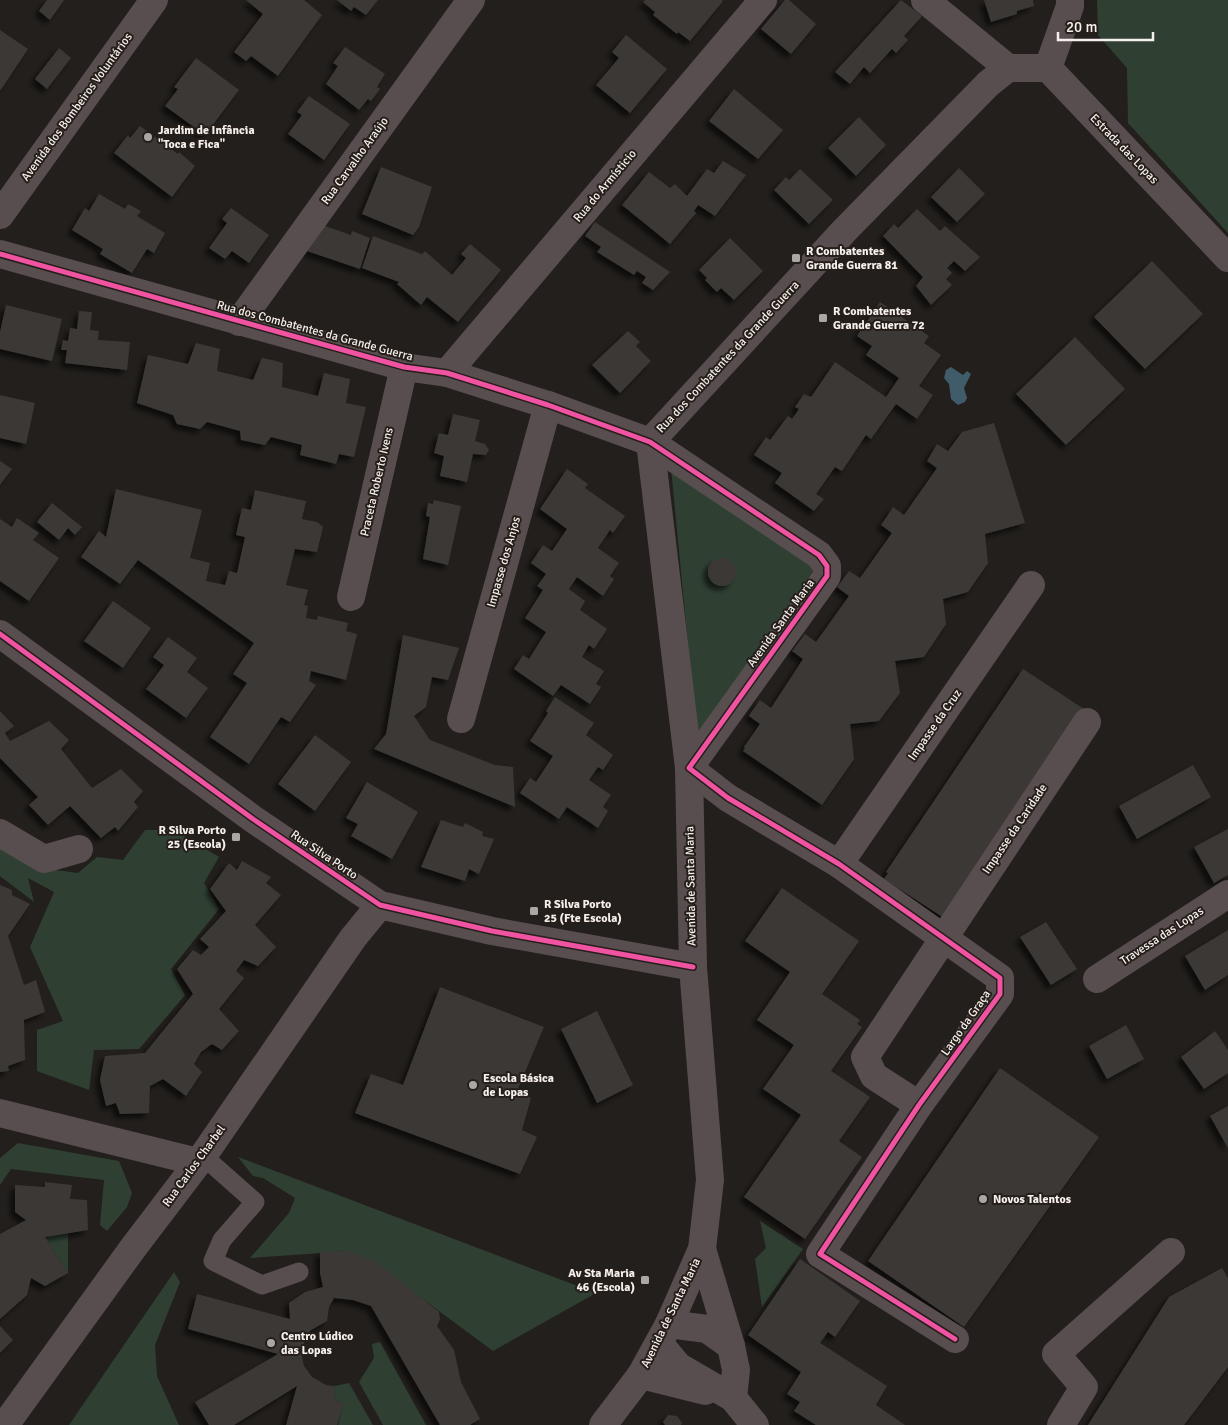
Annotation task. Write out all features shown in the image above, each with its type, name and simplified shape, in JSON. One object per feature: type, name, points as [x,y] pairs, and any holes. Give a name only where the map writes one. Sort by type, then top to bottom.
[{"type":"street","name":"Avenida dos Bombeiros Voluntários","points":[[0,215],[154,0]]},
{"type":"street","name":"Rua Carvalho Araújo","points":[[239,322],[471,0]]},
{"type":"street","name":"Rua do Armísticio","points":[[447,373],[763,0]]},
{"type":"street","points":[[925,0],[1008,68],[1048,68],[1070,0]]},
{"type":"street","name":"Rua dos Combatentes da Grande Guerra","points":[[0,254],[404,367],[447,373],[548,405],[650,442],[844,231],[988,84],[1008,68]]},
{"type":"street","name":"Estrada das Lopas","points":[[1048,68],[1228,258]]},
{"type":"street","name":"Praceta Roberto Ivens","points":[[351,597],[404,367]]},
{"type":"street","name":"Impasse dos Anjos","points":[[461,719],[548,405]]},
{"type":"street","name":"Avenida Santa Maria","points":[[650,442],[819,555],[827,566],[827,576],[689,768]]},
{"type":"street","name":"Avenida de Santa Maria","points":[[603,1425],[641,1375],[664,1334],[702,1249],[710,1180],[693,966],[689,768],[650,442]]},
{"type":"street","name":"Impasse da Cruz","points":[[839,864],[1031,585]]},
{"type":"street","name":"Rua Silva Porto","points":[[0,634],[253,819],[380,905],[492,931],[693,966]]},
{"type":"street","name":"Impasse da Caridade","points":[[943,936],[1086,722]]},
{"type":"street","name":"Largo da Graça","points":[[689,768],[728,798],[839,864],[1000,978],[1000,994],[919,1105],[820,1254],[955,1340]]},
{"type":"street","points":[[0,833],[44,859],[79,849]]},
{"type":"street","name":"Travessa das Lopas","points":[[1097,979],[1228,894]]},
{"type":"street","name":"Rua Carlos Charbel","points":[[5,1425],[201,1159],[353,938],[380,905]]},
{"type":"street","points":[[919,1105],[874,1076],[865,1057],[943,936]]},
{"type":"street","points":[[0,1113],[201,1159]]},
{"type":"street","points":[[702,1249],[731,1346],[736,1370],[733,1398]]},
{"type":"street","points":[[1061,1425],[1084,1387],[1056,1354],[1170,1252]]},
{"type":"street","points":[[731,1346],[707,1329],[664,1334],[678,1366],[733,1398],[755,1425]]},
{"type":"street","points":[[641,1375],[733,1398]]},
{"type":"lane","points":[[201,1159],[255,1202],[222,1240],[212,1260],[262,1285],[299,1272]]},
{"type":"green space","points":[[1097,0],[1228,0],[1228,233],[1128,123],[1127,68],[1098,35]]},
{"type":"green space","points":[[671,468],[815,568],[697,737]]},
{"type":"green space","points":[[145,830],[174,830],[219,857],[204,883],[219,909],[171,969],[185,995],[139,1049],[94,1050],[89,1090],[37,1071],[37,1030],[63,1021],[30,947],[54,892],[28,878],[34,902],[0,876],[0,848],[40,868],[78,873],[97,857],[123,860]]},
{"type":"green space","points":[[18,1143],[119,1161],[132,1193],[127,1207],[107,1231],[100,1225],[104,1180],[11,1169],[0,1185],[0,1158]]},
{"type":"green space","points":[[238,1157],[596,1293],[493,1351],[397,1280],[349,1251],[250,1258],[289,1213],[295,1198],[263,1178],[253,1176]]},
{"type":"green space","points":[[760,1221],[803,1249],[762,1307],[755,1259],[766,1248]]},
{"type":"green space","points":[[68,1231],[68,1273],[45,1237]]},
{"type":"green space","points":[[174,1272],[180,1282],[155,1345],[157,1376],[179,1425],[69,1425]]},
{"type":"green space","points":[[380,1342],[426,1425],[383,1425],[359,1382],[374,1358],[372,1344]]},
{"type":"green space","points":[[349,1383],[373,1425],[338,1425],[343,1403],[335,1400],[334,1386]]},
{"type":"water","points":[[951,367],[963,375],[967,371],[971,374],[964,388],[967,398],[965,402],[958,405],[951,399],[949,384],[944,378],[946,370]]},
{"type":"building","points":[[47,0],[64,0],[50,20],[39,11]]},
{"type":"building","points":[[246,0],[304,0],[322,15],[278,76],[251,56],[246,61],[234,52],[263,14]]},
{"type":"building","points":[[337,0],[378,0],[366,15],[354,7],[351,11]]},
{"type":"building","points":[[645,0],[723,1],[690,41],[678,32],[677,34],[653,15],[655,12],[643,2]]},
{"type":"building","points":[[785,0],[789,0],[816,24],[791,54],[761,29]]},
{"type":"building","points":[[901,0],[922,16],[904,36],[908,40],[896,53],[892,49],[870,73],[864,67],[850,84],[835,72]]},
{"type":"building","points":[[984,0],[1033,0],[1034,6],[1017,11],[1017,14],[991,22]]},
{"type":"building","points":[[0,30],[28,49],[0,91]]},
{"type":"building","points":[[626,35],[667,69],[630,113],[596,85],[619,58],[612,52]]},
{"type":"building","points":[[345,47],[385,74],[377,87],[380,89],[371,101],[368,99],[359,110],[326,84],[338,66],[333,63]]},
{"type":"building","points":[[59,48],[71,58],[47,89],[35,79]]},
{"type":"building","points":[[196,58],[239,90],[205,135],[165,106],[178,89],[174,87]]},
{"type":"building","points":[[734,89],[783,130],[758,159],[709,121]]},
{"type":"building","points":[[309,96],[350,124],[324,160],[288,134],[302,115],[297,112]]},
{"type":"building","points":[[859,117],[886,145],[856,176],[828,148]]},
{"type":"building","points":[[140,126],[178,154],[179,152],[195,166],[172,197],[114,153],[128,135],[130,138]]},
{"type":"building","points":[[723,161],[746,175],[715,216],[698,205],[694,211],[696,213],[670,244],[622,205],[649,172],[670,188],[675,184],[687,196],[707,169],[714,173]]},
{"type":"building","points":[[381,167],[432,187],[419,227],[413,235],[362,214]]},
{"type":"building","points":[[959,168],[985,194],[957,222],[931,197]]},
{"type":"building","points":[[800,169],[833,200],[809,224],[774,190],[786,177],[789,180]]},
{"type":"building","points":[[99,194],[125,209],[128,204],[141,211],[137,216],[165,233],[154,253],[147,249],[132,273],[100,254],[103,249],[72,230],[85,208],[89,211]]},
{"type":"building","points":[[231,208],[269,235],[249,263],[232,251],[225,259],[209,248],[227,223],[222,219]]},
{"type":"building","points":[[917,209],[940,231],[945,226],[980,257],[965,271],[954,261],[947,268],[952,273],[946,279],[952,285],[931,305],[916,286],[923,277],[883,236],[894,224],[898,228]]},
{"type":"building","points":[[595,222],[670,272],[653,290],[642,283],[646,277],[637,271],[634,275],[597,252],[601,247],[585,236]]},
{"type":"building","points":[[325,226],[351,235],[352,231],[370,238],[360,269],[307,251]]},
{"type":"building","points":[[373,236],[422,254],[425,251],[452,275],[466,258],[461,254],[470,244],[501,270],[458,322],[427,297],[421,305],[397,284],[399,282],[362,268]]},
{"type":"building","points":[[730,238],[763,271],[734,300],[721,288],[717,292],[705,280],[707,278],[699,270]]},
{"type":"building","points":[[1152,261],[1203,314],[1145,369],[1094,317]]},
{"type":"building","points":[[880,302],[929,336],[924,343],[941,355],[919,386],[933,395],[917,419],[896,404],[871,439],[866,435],[842,471],[835,467],[816,494],[824,499],[814,511],[775,483],[782,473],[754,455],[766,437],[770,440],[788,416],[792,419],[799,409],[795,407],[804,394],[811,397],[835,362],[886,397],[899,378],[866,355],[872,346],[857,336]]},
{"type":"building","points":[[6,305],[62,319],[52,361],[0,349],[0,332]]},
{"type":"building","points":[[79,311],[92,312],[90,330],[99,331],[98,340],[130,342],[127,370],[65,363],[67,350],[61,350],[63,340],[68,341],[70,328],[77,329]]},
{"type":"building","points":[[628,331],[640,342],[636,346],[651,361],[620,393],[592,365]]},
{"type":"building","points":[[1075,337],[1125,389],[1066,445],[1016,394]]},
{"type":"building","points":[[196,343],[220,349],[217,371],[253,380],[262,358],[272,360],[283,363],[282,387],[318,396],[324,373],[350,379],[346,403],[366,407],[354,457],[339,454],[336,464],[300,455],[302,445],[271,437],[265,445],[241,440],[240,431],[207,422],[200,429],[177,424],[173,415],[137,403],[148,355],[188,364]]},
{"type":"building","points":[[0,395],[35,403],[26,444],[0,438]]},
{"type":"building","points":[[453,414],[480,420],[475,441],[485,444],[489,450],[486,455],[473,454],[467,482],[440,476],[444,456],[434,453],[439,433],[448,435]]},
{"type":"building","points":[[994,423],[1025,523],[985,534],[988,563],[968,592],[943,599],[946,624],[924,657],[895,661],[900,693],[879,721],[850,724],[854,759],[822,805],[743,751],[760,724],[749,716],[760,700],[771,708],[803,659],[792,651],[805,634],[816,642],[849,596],[837,587],[849,571],[860,578],[892,533],[881,525],[893,507],[904,515],[937,468],[927,461],[937,444],[948,451],[962,432]]},
{"type":"building","points":[[0,461],[12,469],[0,485]]},
{"type":"building","points":[[567,469],[588,484],[585,488],[625,516],[613,533],[610,530],[598,548],[619,563],[610,576],[614,579],[603,596],[577,577],[569,589],[585,601],[580,610],[607,629],[594,649],[589,645],[582,657],[604,671],[596,684],[601,687],[590,704],[561,685],[553,696],[514,669],[523,655],[529,659],[546,632],[525,618],[543,590],[537,586],[546,574],[531,563],[543,545],[552,551],[567,529],[540,509]]},
{"type":"building","points":[[116,489],[202,510],[190,558],[210,563],[206,581],[225,585],[229,571],[237,573],[245,537],[236,535],[242,508],[251,510],[255,490],[306,501],[302,519],[317,522],[323,527],[317,552],[295,549],[286,585],[308,590],[304,605],[308,606],[306,618],[317,620],[318,616],[348,623],[346,631],[357,634],[346,680],[311,671],[309,681],[316,685],[290,722],[281,717],[249,764],[210,737],[247,683],[233,674],[254,643],[138,560],[120,584],[81,557],[99,531],[106,537]]},
{"type":"building","points":[[434,500],[461,506],[448,565],[423,559],[430,517],[426,516],[428,503],[433,504]]},
{"type":"building","points":[[52,503],[82,527],[75,535],[68,528],[59,540],[37,522]]},
{"type":"building","points":[[17,518],[39,533],[33,540],[59,558],[29,601],[0,581],[0,519],[12,527]]},
{"type":"building","points":[[722,558],[732,562],[736,572],[732,582],[722,586],[712,582],[708,572],[712,562]]},
{"type":"building","points":[[113,601],[151,628],[123,668],[84,641]]},
{"type":"building","points":[[403,635],[459,648],[448,680],[432,677],[426,707],[414,716],[430,740],[495,765],[513,767],[515,807],[374,749],[386,734]]},
{"type":"building","points":[[168,637],[197,658],[187,672],[208,688],[186,718],[146,689],[164,665],[153,657]]},
{"type":"building","points":[[1023,669],[1084,709],[944,918],[884,879],[888,873],[886,872]]},
{"type":"building","points":[[555,697],[594,723],[586,735],[613,755],[603,770],[598,767],[589,780],[611,795],[603,807],[608,811],[598,828],[567,807],[559,819],[520,793],[530,778],[536,782],[553,756],[530,741],[548,713],[546,711]]},
{"type":"building","points":[[0,711],[14,726],[5,733],[10,741],[49,721],[69,740],[61,749],[92,788],[121,769],[143,791],[134,802],[138,807],[118,831],[115,827],[101,838],[70,806],[48,825],[29,805],[38,797],[0,758]]},
{"type":"building","points":[[315,735],[351,762],[315,811],[278,784]]},
{"type":"building","points":[[1193,765],[1211,797],[1137,839],[1119,806]]},
{"type":"building","points":[[367,782],[418,812],[392,859],[351,836],[358,824],[346,818]]},
{"type":"building","points":[[441,820],[463,827],[465,823],[483,832],[482,836],[494,839],[479,874],[469,869],[465,881],[421,867]]},
{"type":"building","points":[[1228,829],[1228,875],[1214,883],[1194,847]]},
{"type":"building","points":[[242,861],[271,877],[266,883],[281,895],[255,925],[276,947],[258,966],[244,960],[236,971],[244,978],[219,1009],[239,1031],[222,1050],[212,1044],[201,1052],[194,1064],[202,1072],[186,1096],[163,1079],[150,1086],[149,1113],[120,1114],[116,1103],[106,1106],[100,1080],[105,1056],[145,1053],[193,994],[177,969],[193,950],[201,955],[209,947],[200,939],[226,911],[210,889],[229,863],[237,870]]},
{"type":"building","points":[[0,885],[12,890],[12,895],[30,904],[8,936],[24,985],[36,980],[45,1012],[24,1020],[25,1060],[8,1066],[9,1071],[0,1072]]},
{"type":"building","points":[[782,888],[859,941],[822,994],[860,1020],[857,1024],[862,1027],[831,1071],[870,1097],[839,1141],[862,1157],[805,1239],[744,1197],[801,1115],[763,1089],[794,1045],[757,1020],[790,972],[745,941]]},
{"type":"building","points":[[1046,922],[1077,969],[1051,985],[1020,937]]},
{"type":"building","points":[[1228,930],[1228,975],[1205,990],[1185,956]]},
{"type":"building","points":[[440,987],[544,1027],[517,1091],[531,1098],[522,1130],[537,1137],[520,1174],[355,1113],[371,1074],[403,1085]]},
{"type":"building","points":[[597,1011],[633,1085],[597,1103],[561,1029]]},
{"type":"building","points":[[1126,1025],[1144,1059],[1107,1079],[1089,1046]]},
{"type":"building","points":[[1215,1031],[1228,1050],[1228,1073],[1204,1089],[1181,1057]]},
{"type":"building","name":"Novos Talentos","points":[[1000,1068],[1099,1137],[964,1327],[868,1261]]},
{"type":"building","points":[[1228,1106],[1228,1148],[1210,1116]]},
{"type":"building","points":[[45,1182],[72,1185],[70,1199],[87,1200],[88,1230],[45,1237],[68,1273],[45,1286],[31,1278],[27,1295],[0,1319],[0,1234],[26,1220],[15,1212],[15,1185],[45,1187]]},
{"type":"building","name":"Centro Lúdico das Lopas","points":[[349,1251],[375,1261],[439,1312],[440,1319],[437,1326],[454,1350],[461,1382],[480,1419],[470,1425],[440,1425],[371,1306],[353,1300],[334,1298],[329,1307],[327,1321],[311,1330],[305,1338],[302,1357],[304,1366],[312,1377],[326,1385],[334,1386],[335,1400],[344,1403],[337,1425],[286,1425],[297,1386],[234,1425],[209,1425],[195,1402],[278,1354],[188,1329],[197,1294],[290,1319],[289,1303],[305,1292],[323,1287],[320,1273],[320,1252]]},
{"type":"building","points":[[800,1259],[860,1301],[835,1337],[828,1332],[820,1343],[887,1386],[876,1405],[905,1425],[816,1425],[794,1411],[800,1402],[787,1394],[801,1372],[748,1335]]},
{"type":"building","points":[[1222,1268],[1228,1278],[1228,1367],[1184,1425],[1088,1425],[1169,1297]]},
{"type":"building","points":[[0,1326],[13,1340],[0,1353]]},
{"type":"building","points":[[668,1415],[677,1416],[682,1423],[681,1425],[665,1425],[663,1422]]},
{"type":"cycle path","points":[[0,254],[404,367],[447,373],[548,405],[650,442],[819,555],[827,566],[827,576],[689,768],[728,798],[839,864],[1000,978],[1000,994],[919,1105],[820,1254],[955,1339]]},
{"type":"cycle path","points":[[0,634],[253,819],[380,905],[492,931],[693,967]]},
{"type":"place","name":"Jardim de Infância \"Toca e Fica\"","points":[[148,137]]},
{"type":"place","name":"R Combatentes Grande Guerra 81","points":[[796,258]]},
{"type":"place","name":"R Combatentes Grande Guerra 72","points":[[823,318]]},
{"type":"place","name":"R Silva Porto 25 (Escola)","points":[[236,837]]},
{"type":"place","name":"R Silva Porto 25 (Fte Escola)","points":[[534,911]]},
{"type":"place","name":"Escola Básica de Lopas","points":[[473,1085]]},
{"type":"place","name":"Novos Talentos","points":[[983,1199]]},
{"type":"place","name":"Av Sta Maria 46 (Escola)","points":[[645,1280]]},
{"type":"place","name":"Centro Lúdico das Lopas","points":[[271,1343]]}]
